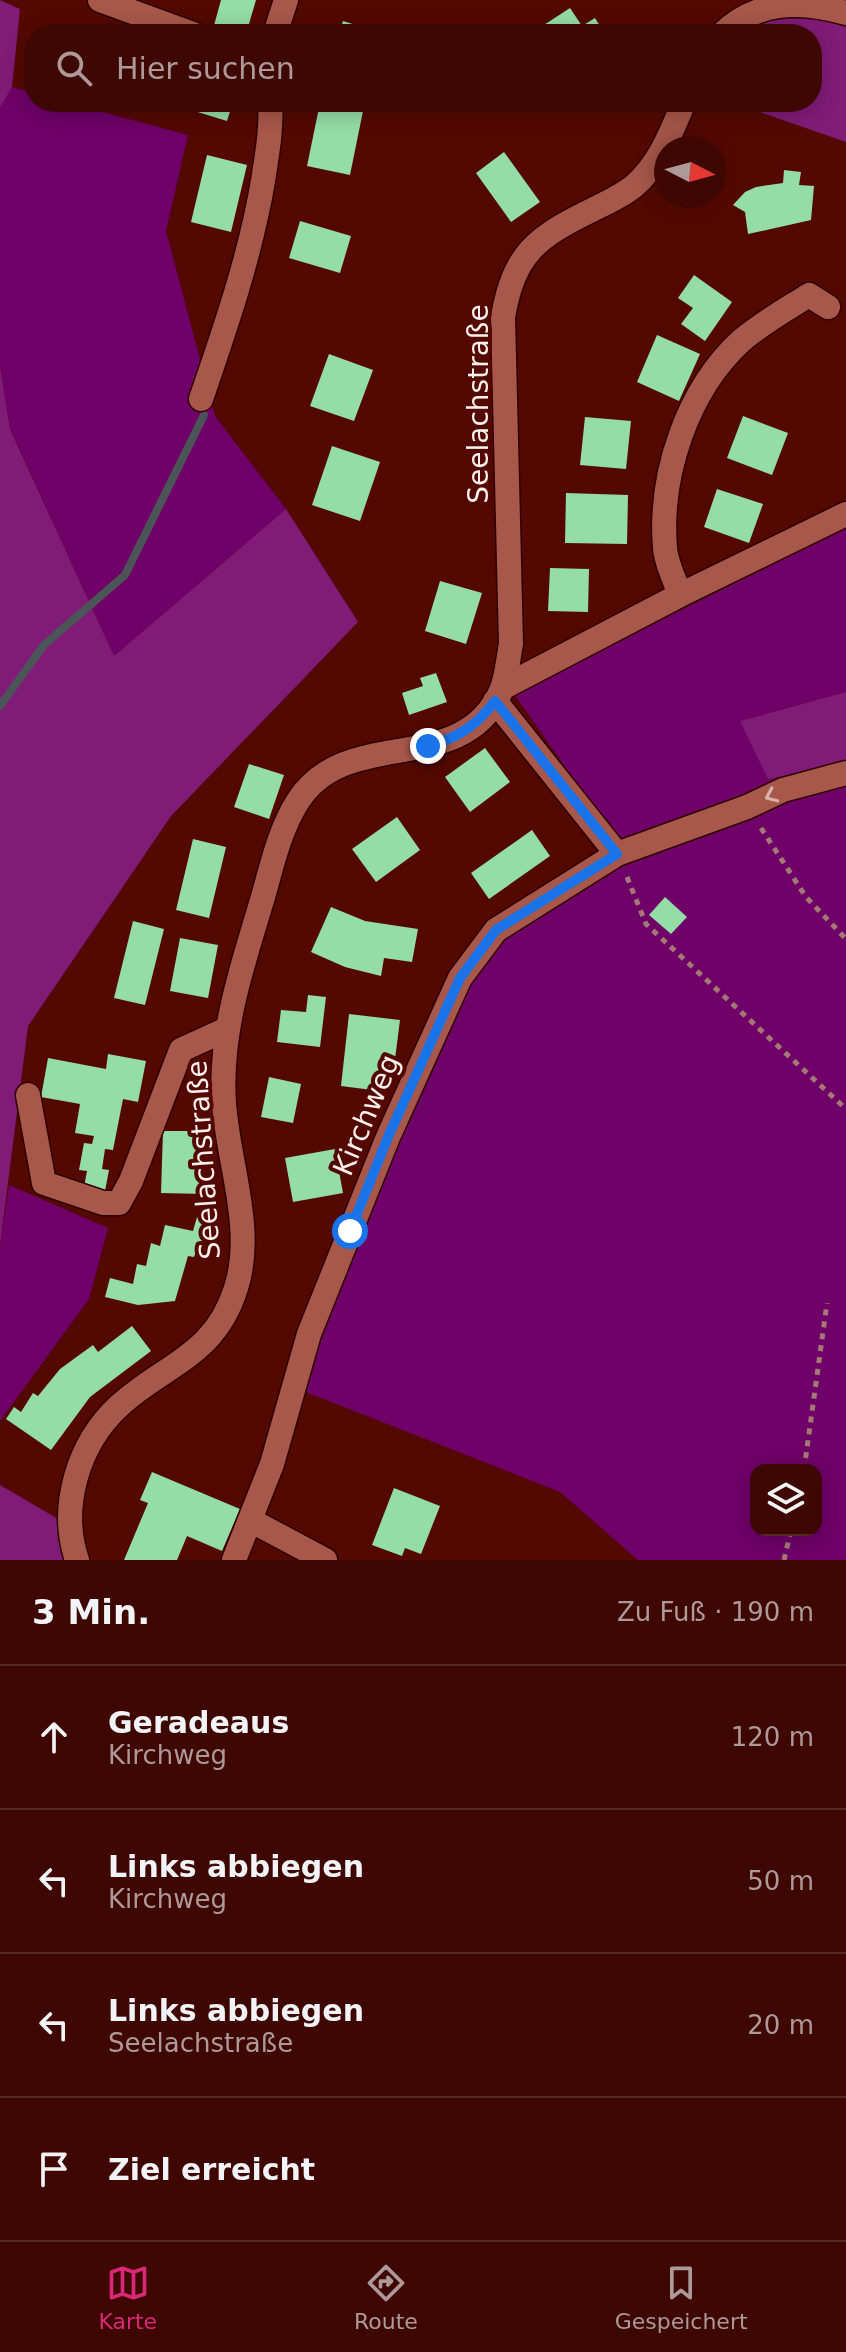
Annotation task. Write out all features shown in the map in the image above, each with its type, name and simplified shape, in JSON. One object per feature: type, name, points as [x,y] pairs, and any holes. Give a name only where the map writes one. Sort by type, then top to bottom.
[{"type":"street","points":[[100,0],[166,24]]},
{"type":"street","points":[[278,24],[286,0]]},
{"type":"street","points":[[733,24],[773,5],[792,3],[846,13]]},
{"type":"street","points":[[201,399],[239,289],[259,206],[272,126],[271,112]]},
{"type":"street","name":"Seelachstraße","points":[[77,1560],[71,1528],[71,1504],[75,1481],[91,1440],[119,1406],[185,1361],[202,1345],[217,1327],[236,1288],[242,1247],[224,1106],[227,1029],[239,977],[290,817],[307,789],[330,769],[343,763],[449,740],[483,717],[499,694],[511,644],[503,339],[507,295],[524,258],[544,236],[623,194],[645,176],[657,160],[679,112]]},
{"type":"street","points":[[680,595],[665,550],[667,487],[682,434],[703,385],[743,340],[809,295],[828,307]]},
{"type":"street","name":"Seelachstraße","points":[[499,694],[680,595],[846,514]]},
{"type":"street","points":[[499,694],[617,854]]},
{"type":"street","name":"Kirchweg","points":[[234,1560],[272,1464],[309,1334],[388,1137],[460,978],[496,930],[617,854],[747,807],[783,790],[846,773]]},
{"type":"street","points":[[28,1095],[44,1183],[103,1203],[119,1203],[131,1181],[181,1050],[227,1029]]},
{"type":"street","points":[[250,1520],[325,1560]]},
{"type":"path","points":[[747,807],[806,897],[846,939]]},
{"type":"path","points":[[617,854],[646,924],[846,1109]]},
{"type":"path","points":[[805,1464],[827,1303]]},
{"type":"path","points":[[784,1560],[790,1536]]},
{"type":"shaded area","points":[[0,0],[20,9],[12,87],[0,108]]},
{"type":"shaded area","points":[[756,0],[846,0],[846,142],[760,112],[822,112],[822,24],[757,24]]},
{"type":"shaded area","points":[[12,87],[24,90],[24,112],[103,112],[188,135],[166,231],[215,416],[286,509],[114,656],[10,428],[0,366],[0,108]]},
{"type":"shaded area","points":[[0,366],[10,429],[114,656],[286,509],[358,622],[171,816],[28,1026],[0,1245]]},
{"type":"shaded area","points":[[846,527],[846,692],[740,721],[846,764],[846,1560],[638,1560],[560,1492],[306,1392],[350,1231],[496,930],[620,845],[514,694]]},
{"type":"shaded area","points":[[846,692],[846,764],[768,779],[740,721]]},
{"type":"shaded area","points":[[9,1185],[108,1228],[89,1299],[0,1421],[0,1245]]},
{"type":"shaded area","points":[[0,1485],[58,1519],[74,1560],[0,1560]]},
{"type":"building","points":[[221,0],[256,0],[249,24],[214,24]]},
{"type":"building","points":[[570,8],[581,24],[545,24]]},
{"type":"building","points":[[595,18],[599,24],[585,24]]},
{"type":"building","points":[[198,112],[230,112],[227,121]]},
{"type":"building","points":[[318,112],[363,112],[350,175],[307,166]]},
{"type":"building","points":[[504,152],[540,202],[511,222],[476,173]]},
{"type":"building","points":[[207,155],[247,165],[231,232],[191,222]]},
{"type":"building","points":[[784,170],[801,172],[799,185],[814,186],[811,220],[748,234],[745,212],[733,205],[745,192],[756,187],[783,183]]},
{"type":"building","points":[[300,221],[351,236],[340,273],[289,258]]},
{"type":"building","points":[[694,275],[732,302],[705,341],[681,324],[693,308],[678,298]]},
{"type":"building","points":[[657,335],[700,354],[679,401],[637,382]]},
{"type":"building","points":[[329,354],[373,370],[354,421],[310,406]]},
{"type":"building","points":[[743,416],[788,433],[772,475],[727,458]]},
{"type":"building","points":[[585,417],[631,421],[626,469],[580,465]]},
{"type":"building","points":[[332,446],[380,462],[360,521],[312,505]]},
{"type":"building","points":[[717,489],[763,504],[749,543],[704,527]]},
{"type":"building","points":[[566,493],[628,495],[627,544],[565,543]]},
{"type":"building","points":[[550,568],[589,569],[588,612],[548,611]]},
{"type":"building","points":[[440,581],[482,593],[466,644],[425,631]]},
{"type":"building","points":[[436,673],[447,702],[409,715],[402,693],[423,686],[420,678]]},
{"type":"building","points":[[485,748],[510,782],[470,812],[445,777]]},
{"type":"building","points":[[249,764],[284,775],[269,819],[234,807]]},
{"type":"building","points":[[397,817],[420,850],[376,882],[352,849]]},
{"type":"building","points":[[532,830],[550,856],[489,899],[471,873]]},
{"type":"building","points":[[193,839],[226,847],[209,918],[176,910]]},
{"type":"building","points":[[665,897],[687,917],[671,934],[649,915]]},
{"type":"building","points":[[331,907],[365,921],[418,929],[412,962],[384,958],[381,976],[345,967],[311,952]]},
{"type":"building","points":[[133,921],[164,929],[145,1005],[114,998]]},
{"type":"building","points":[[180,938],[218,945],[208,998],[170,991]]},
{"type":"building","points":[[308,995],[326,997],[320,1047],[277,1042],[281,1010],[306,1012]]},
{"type":"building","points":[[349,1014],[400,1020],[394,1067],[383,1066],[380,1091],[341,1086]]},
{"type":"building","points":[[108,1054],[146,1061],[138,1102],[123,1099],[113,1150],[105,1149],[102,1169],[109,1170],[105,1191],[84,1187],[87,1171],[79,1170],[84,1143],[92,1144],[94,1136],[75,1133],[80,1104],[41,1097],[48,1058],[106,1069]]},
{"type":"building","points":[[269,1077],[301,1084],[293,1123],[261,1117]]},
{"type":"building","points":[[163,1131],[196,1131],[196,1156],[204,1157],[203,1194],[161,1193]]},
{"type":"building","points":[[335,1149],[343,1193],[293,1202],[285,1158]]},
{"type":"building","points":[[197,1217],[212,1222],[205,1247],[198,1246],[194,1257],[188,1256],[175,1301],[138,1305],[105,1297],[110,1278],[133,1284],[137,1264],[146,1266],[151,1243],[160,1246],[165,1225],[193,1231]]},
{"type":"building","points":[[132,1326],[151,1351],[90,1397],[51,1450],[6,1419],[14,1407],[21,1412],[33,1393],[38,1396],[60,1369],[93,1345],[98,1352]]},
{"type":"building","points":[[152,1472],[240,1509],[222,1551],[187,1536],[177,1560],[124,1560],[148,1503],[140,1500]]},
{"type":"building","points":[[394,1488],[440,1506],[421,1554],[405,1548],[402,1556],[372,1545]]},
{"type":"waterway","points":[[0,706],[44,645],[125,575],[204,415]]},
{"type":"route","points":[[350,1231],[388,1137],[460,978],[496,930],[617,854],[495,701],[483,717],[467,730],[449,740],[428,746]]}]
